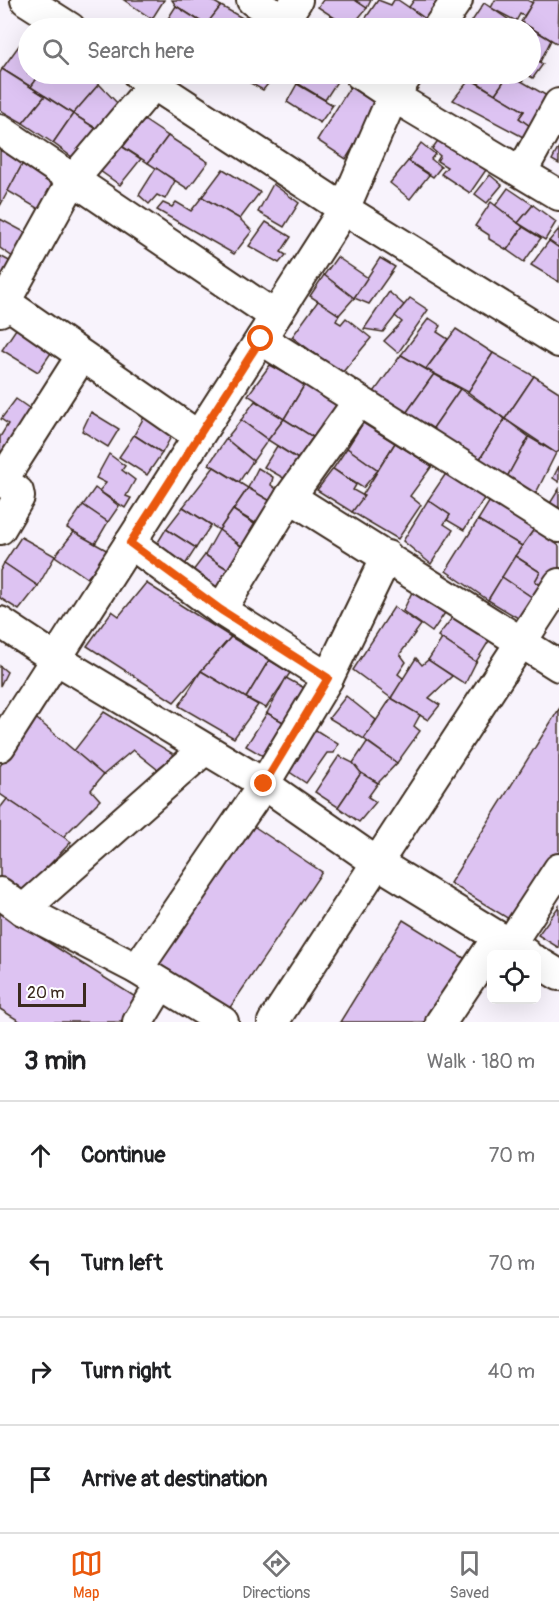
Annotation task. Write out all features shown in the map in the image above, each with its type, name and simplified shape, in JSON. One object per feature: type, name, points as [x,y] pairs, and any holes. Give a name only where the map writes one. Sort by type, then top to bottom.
[{"type":"street","points":[[26,0],[54,18]]},
{"type":"street","points":[[252,0],[292,16]]},
{"type":"street","points":[[445,18],[457,0]]},
{"type":"street","points":[[142,84],[72,181],[3,307],[198,436]]},
{"type":"street","points":[[154,84],[344,209],[559,342]]},
{"type":"street","points":[[0,746],[344,209],[401,85],[559,195]]},
{"type":"street","points":[[522,171],[559,104]]},
{"type":"street","points":[[0,130],[268,328],[358,402],[559,527]]},
{"type":"street","points":[[0,529],[19,497],[18,492],[5,482],[5,476],[81,357]]},
{"type":"street","points":[[221,610],[290,497],[358,402]]},
{"type":"street","points":[[290,497],[559,666]]},
{"type":"street","points":[[130,543],[221,610],[328,678]]},
{"type":"street","points":[[138,1022],[149,977],[328,678],[387,556]]},
{"type":"street","points":[[273,1022],[559,584]]},
{"type":"street","points":[[0,622],[56,659],[264,784],[376,862],[512,945]]},
{"type":"street","points":[[205,749],[12,901],[149,977],[223,1022]]},
{"type":"street","points":[[441,1022],[512,945],[559,869]]},
{"type":"street","points":[[541,964],[559,975]]},
{"type":"building","points":[[124,0],[164,0],[151,18]]},
{"type":"building","points":[[172,0],[211,0],[221,6],[212,18],[195,18],[176,6]]},
{"type":"building","points":[[323,0],[355,0],[367,8],[358,18],[335,18],[318,7]]},
{"type":"building","points":[[355,0],[371,0],[367,8]]},
{"type":"building","points":[[378,0],[391,5],[394,0],[398,0],[425,18],[366,18]]},
{"type":"building","points":[[414,0],[445,0],[440,18],[424,18],[409,7]]},
{"type":"building","points":[[495,0],[527,0],[533,3],[524,16],[520,14],[518,18],[510,18],[491,8]]},
{"type":"building","points":[[534,0],[559,0],[558,44],[541,34],[541,18],[523,18]]},
{"type":"building","points":[[484,3],[506,18],[474,18]]},
{"type":"building","points":[[176,6],[195,18],[168,18]]},
{"type":"building","points":[[221,6],[242,18],[211,18]]},
{"type":"building","points":[[541,34],[551,40],[541,60]]},
{"type":"building","points":[[18,47],[18,79],[2,69]]},
{"type":"building","points":[[2,69],[18,79],[18,84],[26,84],[45,96],[23,123],[0,110],[0,73]]},
{"type":"building","points":[[33,84],[99,84],[73,114],[31,87]]},
{"type":"building","points":[[99,84],[121,107],[103,133],[73,114]]},
{"type":"building","points":[[252,84],[268,84],[263,90]]},
{"type":"building","points":[[297,84],[333,105],[320,123],[287,102]]},
{"type":"building","points":[[299,84],[335,84],[325,100]]},
{"type":"building","points":[[466,84],[478,84],[524,111],[519,118],[534,129],[525,138],[453,100]]},
{"type":"building","points":[[480,84],[502,84],[495,94]]},
{"type":"building","points":[[502,84],[526,84],[549,97],[534,129],[519,118],[524,111],[495,94]]},
{"type":"building","points":[[350,87],[379,105],[346,159],[317,140]]},
{"type":"building","points":[[45,96],[73,114],[53,143],[23,123]]},
{"type":"building","points":[[73,114],[103,133],[80,163],[53,143]]},
{"type":"building","points":[[144,120],[168,136],[148,163],[123,147]]},
{"type":"building","points":[[168,136],[208,162],[188,189],[148,163]]},
{"type":"building","points":[[439,139],[486,170],[470,193],[441,174],[447,167],[437,161],[440,156],[432,149]]},
{"type":"building","points":[[112,140],[141,159],[120,185],[93,166]]},
{"type":"building","points":[[421,143],[435,154],[431,159],[441,167],[433,177],[408,161]]},
{"type":"building","points":[[559,147],[559,164],[552,160]]},
{"type":"building","points":[[0,150],[23,163],[0,206]]},
{"type":"building","points":[[408,161],[429,175],[410,199],[390,183]]},
{"type":"building","points":[[23,163],[59,185],[42,211],[8,191]]},
{"type":"building","points":[[156,168],[175,181],[165,199],[157,195],[149,204],[139,195]]},
{"type":"building","points":[[223,169],[260,192],[240,219],[202,197]]},
{"type":"building","points":[[490,175],[502,185],[487,203],[475,194]]},
{"type":"building","points":[[273,184],[299,203],[284,227],[258,212]]},
{"type":"building","points":[[508,188],[533,205],[518,223],[495,206]]},
{"type":"building","points":[[202,197],[240,219],[252,231],[234,254],[157,210],[163,203],[172,207],[176,202],[191,211]]},
{"type":"building","points":[[491,202],[523,227],[507,250],[489,239],[489,235],[475,226]]},
{"type":"building","points":[[533,205],[556,222],[545,240],[518,223]]},
{"type":"building","points":[[0,219],[32,236],[22,243],[13,257],[0,248]]},
{"type":"building","points":[[266,222],[291,237],[281,252],[286,255],[279,263],[249,246]]},
{"type":"building","points":[[523,227],[541,238],[524,262],[507,250]]},
{"type":"building","points":[[559,229],[559,248],[549,241]]},
{"type":"building","points":[[549,241],[559,248],[559,282],[531,265]]},
{"type":"building","points":[[0,256],[15,264],[0,283]]},
{"type":"building","points":[[337,257],[368,278],[354,298],[324,275]]},
{"type":"building","points":[[380,258],[395,267],[369,304],[354,298]]},
{"type":"building","points":[[324,275],[354,298],[339,315],[310,296]]},
{"type":"building","points":[[389,292],[404,305],[383,332],[364,329]]},
{"type":"building","points":[[410,298],[428,310],[398,353],[384,341],[402,322],[395,316]]},
{"type":"building","points":[[318,301],[339,315],[336,321],[341,324],[346,318],[371,338],[342,373],[292,337]]},
{"type":"building","points":[[429,318],[441,326],[437,332],[448,339],[426,369],[401,355]]},
{"type":"building","points":[[18,326],[53,350],[38,372],[2,350]]},
{"type":"building","points":[[456,329],[493,353],[468,392],[426,369]]},
{"type":"building","points":[[493,353],[534,376],[505,419],[468,392]]},
{"type":"building","points":[[401,355],[434,374],[404,416],[374,392]]},
{"type":"building","points":[[270,365],[305,384],[284,419],[248,395]]},
{"type":"building","points":[[434,374],[460,389],[431,431],[404,416]]},
{"type":"building","points":[[534,376],[559,392],[559,451],[556,453],[505,419]]},
{"type":"building","points":[[305,384],[340,406],[317,440],[284,419]]},
{"type":"building","points":[[460,389],[505,419],[478,462],[431,431]]},
{"type":"building","points":[[16,399],[36,413],[8,458],[0,452],[0,437],[8,424],[1,419]]},
{"type":"building","points":[[255,401],[284,419],[268,440],[241,420]]},
{"type":"building","points":[[148,410],[176,428],[162,453],[134,435]]},
{"type":"building","points":[[91,412],[119,429],[108,447],[82,431]]},
{"type":"building","points":[[284,419],[313,437],[298,459],[268,440]]},
{"type":"building","points":[[505,419],[529,437],[506,479],[478,462]]},
{"type":"building","points":[[241,420],[268,440],[253,461],[226,439]]},
{"type":"building","points":[[363,423],[395,443],[378,470],[347,448]]},
{"type":"building","points":[[134,435],[162,453],[147,475],[119,457]]},
{"type":"building","points":[[529,437],[556,453],[535,495],[506,479]]},
{"type":"building","points":[[226,439],[253,461],[239,482],[209,464]]},
{"type":"building","points":[[395,443],[432,466],[410,496],[421,505],[398,539],[352,512]]},
{"type":"building","points":[[277,446],[298,459],[287,480],[264,467]]},
{"type":"building","points":[[347,448],[378,470],[363,488],[333,469]]},
{"type":"building","points":[[109,454],[125,466],[122,470],[135,480],[126,496],[131,498],[125,508],[99,491],[106,483],[96,478]]},
{"type":"building","points":[[559,466],[559,482],[553,478]]},
{"type":"building","points":[[214,467],[248,488],[219,530],[183,507]]},
{"type":"building","points":[[258,468],[273,477],[271,485],[279,491],[272,502],[248,488]]},
{"type":"building","points":[[333,469],[356,485],[353,490],[364,496],[352,512],[317,490]]},
{"type":"building","points":[[447,472],[485,497],[464,530],[447,520],[450,515],[428,500]]},
{"type":"building","points":[[95,488],[119,506],[108,522],[83,505]]},
{"type":"building","points":[[248,488],[272,502],[260,526],[233,510]]},
{"type":"building","points":[[559,489],[559,511],[549,505]]},
{"type":"building","points":[[491,499],[535,528],[522,546],[478,520]]},
{"type":"building","points":[[428,500],[450,515],[444,524],[453,530],[431,564],[403,541]]},
{"type":"building","points":[[83,505],[108,522],[95,544],[67,528]]},
{"type":"building","points":[[183,507],[211,525],[196,548],[166,529]]},
{"type":"building","points":[[233,510],[256,525],[242,546],[219,530]]},
{"type":"building","points":[[478,520],[522,546],[488,600],[446,571]]},
{"type":"building","points":[[535,528],[559,546],[559,571],[547,590],[535,581],[540,572],[515,556]]},
{"type":"building","points":[[166,529],[196,548],[181,571],[152,552]]},
{"type":"building","points":[[219,530],[250,553],[237,575],[205,555]]},
{"type":"building","points":[[74,532],[110,552],[87,578],[55,556]]},
{"type":"building","points":[[21,537],[55,556],[38,586],[4,563]]},
{"type":"building","points":[[205,555],[237,575],[221,596],[189,576]]},
{"type":"building","points":[[515,556],[540,572],[535,581],[547,590],[533,598],[502,577]]},
{"type":"building","points":[[4,563],[38,586],[19,610],[0,598],[0,571]]},
{"type":"building","points":[[502,577],[533,598],[518,618],[488,600]]},
{"type":"building","points":[[146,583],[231,637],[174,702],[87,646],[112,611],[119,616]]},
{"type":"building","points":[[414,588],[449,607],[432,632],[403,611]]},
{"type":"building","points":[[394,607],[421,625],[400,654],[406,662],[398,674],[404,679],[391,698],[353,670]]},
{"type":"building","points":[[456,613],[492,636],[476,662],[438,636]]},
{"type":"building","points":[[231,637],[269,660],[246,698],[201,671]]},
{"type":"building","points":[[442,639],[476,662],[465,684],[428,660]]},
{"type":"building","points":[[416,658],[422,665],[428,660],[452,676],[429,698],[440,705],[428,720],[391,698]]},
{"type":"building","points":[[269,660],[290,673],[266,708],[246,698]]},
{"type":"building","points":[[0,666],[7,672],[0,686]]},
{"type":"building","points":[[201,671],[258,705],[234,738],[179,706]]},
{"type":"building","points":[[286,678],[310,691],[292,727],[267,713]]},
{"type":"building","points":[[346,696],[376,720],[364,739],[329,718]]},
{"type":"building","points":[[391,698],[420,715],[414,726],[420,731],[397,763],[364,739]]},
{"type":"building","points":[[559,709],[559,868],[522,927],[450,883]]},
{"type":"building","points":[[104,712],[175,755],[157,769],[133,750],[103,775],[73,752]]},
{"type":"building","points":[[267,713],[292,727],[270,760],[246,746]]},
{"type":"building","points":[[31,714],[103,775],[91,790],[100,800],[63,837],[0,794],[0,766]]},
{"type":"building","points":[[308,725],[338,744],[334,753],[327,753],[306,783],[282,767]]},
{"type":"building","points":[[367,742],[397,763],[378,783],[361,773],[353,763]]},
{"type":"building","points":[[339,756],[353,763],[361,773],[338,807],[315,792]]},
{"type":"building","points":[[361,773],[378,783],[368,797],[376,802],[359,822],[338,807]]},
{"type":"building","points":[[7,799],[71,842],[19,897],[0,884],[0,808]]},
{"type":"building","points":[[252,825],[322,872],[227,1012],[157,965]]},
{"type":"building","points":[[559,906],[559,948],[538,935]]},
{"type":"building","points":[[0,912],[145,1003],[134,1022],[21,1022],[0,1009]]},
{"type":"building","points":[[403,920],[469,961],[431,1022],[340,1022]]},
{"type":"route","points":[[261,339],[130,543],[221,610],[328,678],[264,784]]}]
